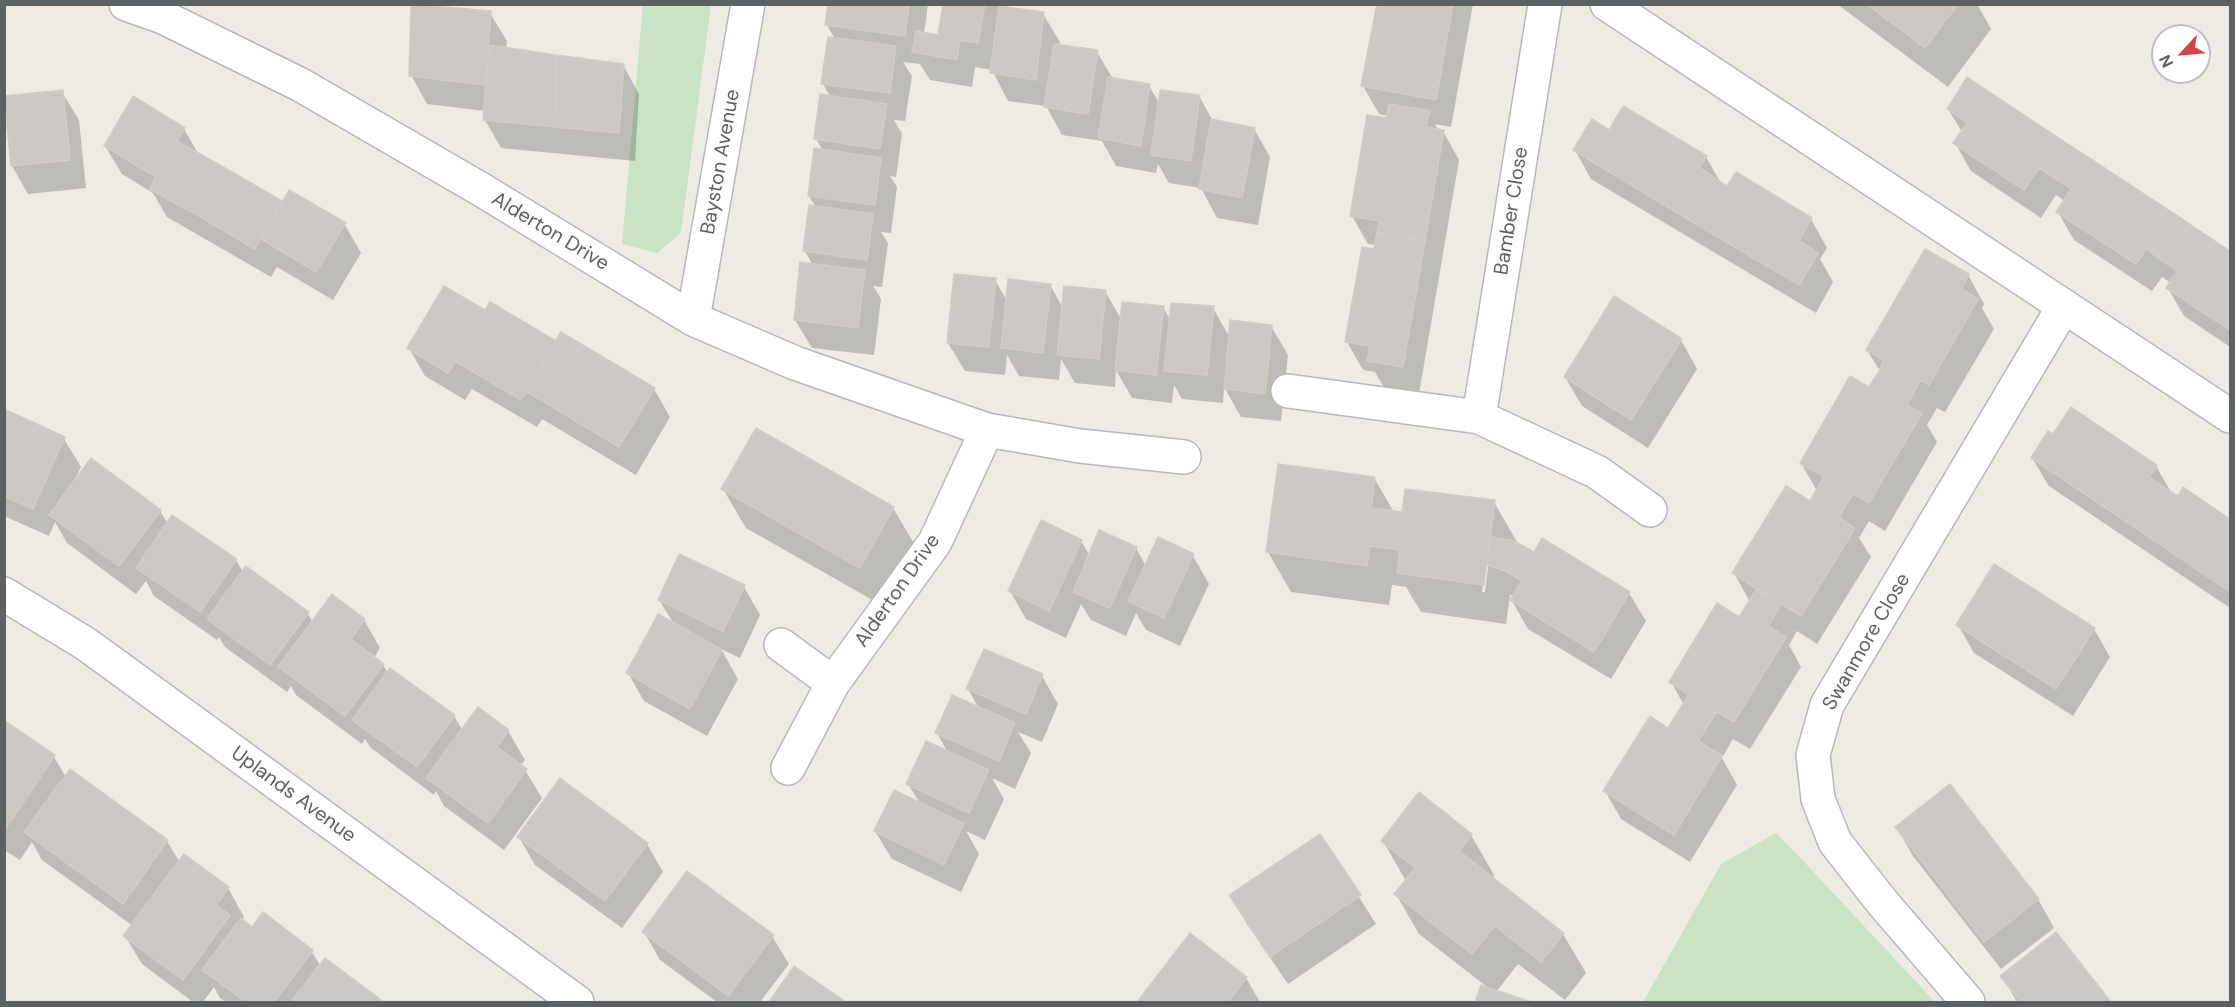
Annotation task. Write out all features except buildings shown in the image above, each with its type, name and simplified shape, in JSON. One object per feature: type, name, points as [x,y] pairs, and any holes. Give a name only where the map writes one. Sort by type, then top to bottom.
[{"type":"street","name":"Alderton Drive","points":[[126,4],[163,17],[301,85],[492,196],[693,319],[795,363],[987,430],[1080,446],[1184,457]]},
{"type":"street","name":"Bayston Avenue","points":[[693,319],[748,4]]},
{"type":"street","name":"Bamber Close","points":[[1479,417],[1545,4]]},
{"type":"street","points":[[1607,4],[2230,416]]},
{"type":"street","name":"Swanmore Close","points":[[1968,1002],[1882,902],[1835,842],[1818,799],[1813,755],[1827,705],[2064,306]]},
{"type":"street","points":[[1288,392],[1479,417],[1597,472],[1650,510]]},
{"type":"street","name":"Alderton Drive","points":[[788,768],[833,683],[935,542],[987,430]]},
{"type":"street","name":"Uplands Avenue","points":[[4,594],[95,651],[577,1002]]},
{"type":"street","points":[[781,645],[833,683]]},
{"type":"green space","points":[[643,4],[711,5],[681,233],[657,253],[622,244]]},
{"type":"green space","points":[[1776,833],[1935,1002],[1643,1002],[1721,864]]}]
